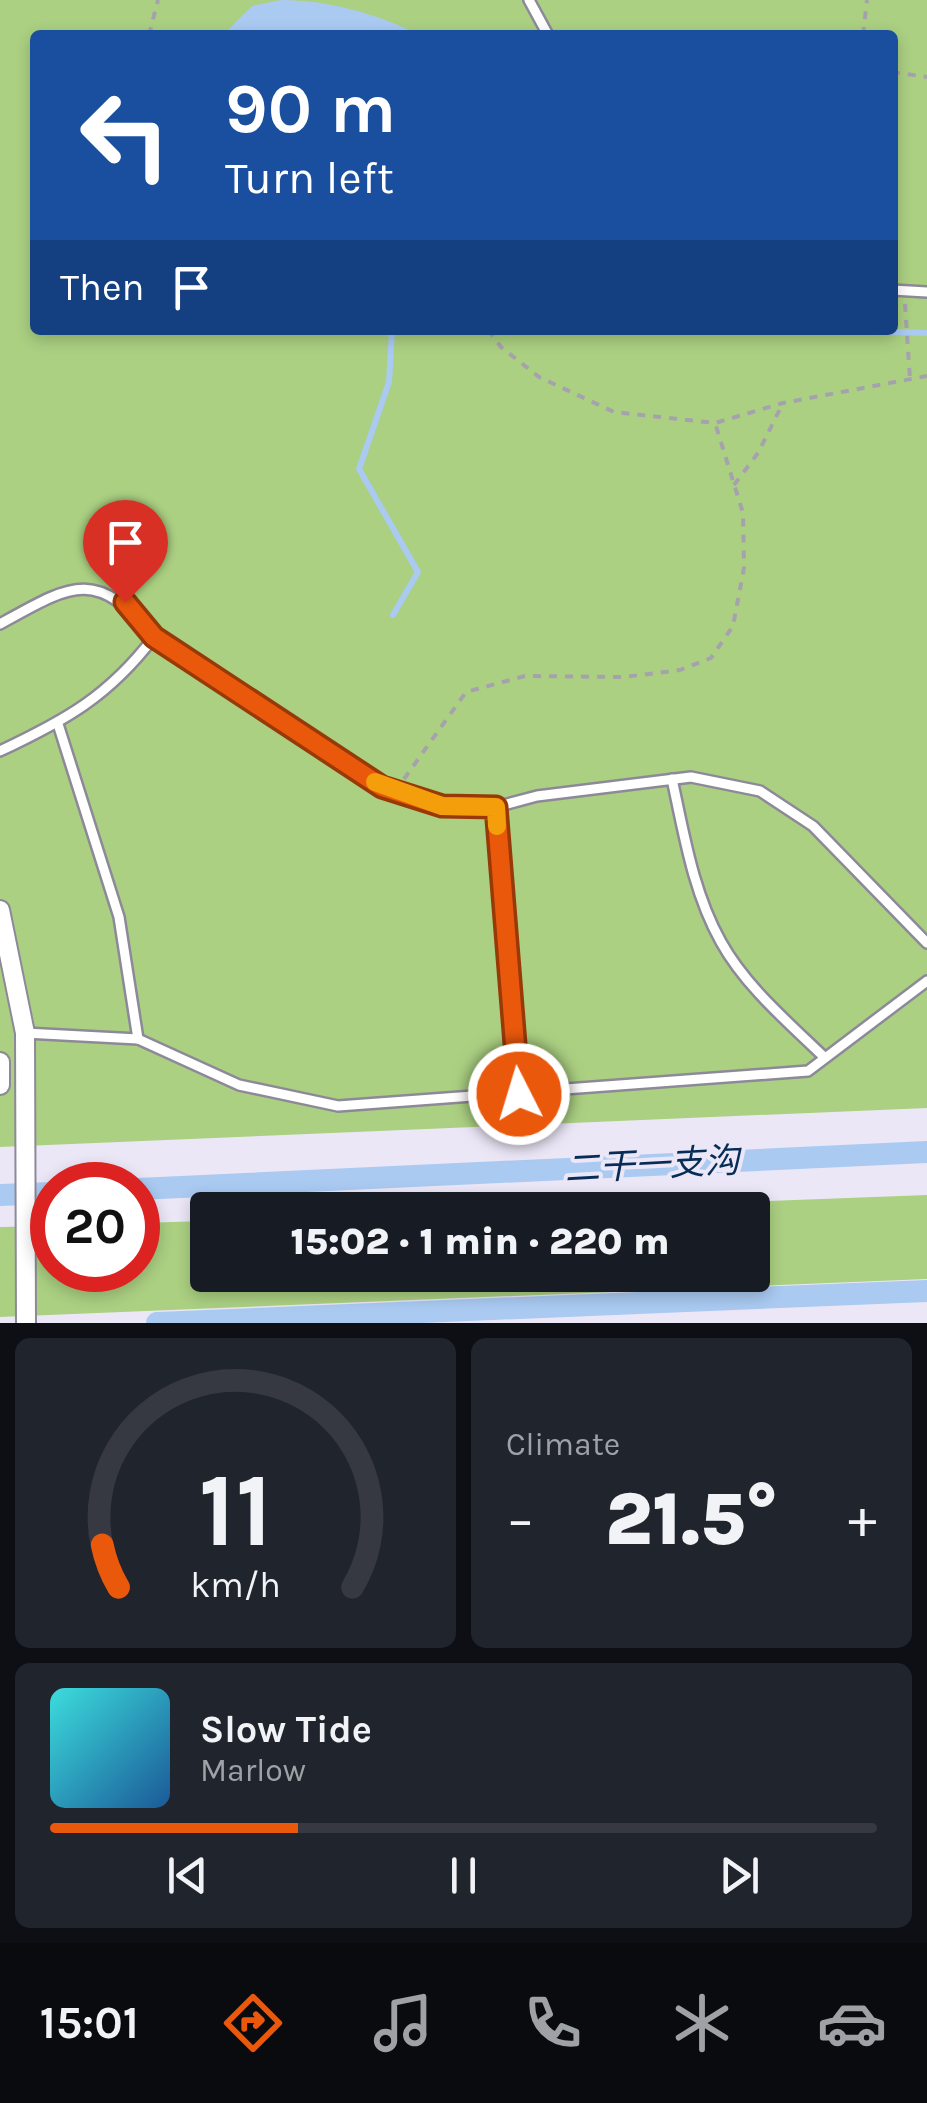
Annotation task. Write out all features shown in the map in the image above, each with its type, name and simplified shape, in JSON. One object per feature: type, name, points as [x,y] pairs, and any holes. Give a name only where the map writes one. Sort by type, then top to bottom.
[{"type":"street","points":[[0,910],[25,1033],[26,1323]]},
{"type":"street","points":[[0,1062],[0,1085]]},
{"type":"lane","points":[[529,0],[545,30]]},
{"type":"lane","points":[[898,290],[927,292]]},
{"type":"lane","points":[[0,624],[46,598],[90,588],[125,602],[154,637],[382,787],[442,806],[496,807],[537,796],[691,777],[760,791],[813,826],[927,943]]},
{"type":"lane","points":[[0,750],[58,724],[104,694],[154,637]]},
{"type":"lane","points":[[58,724],[119,917],[138,1039]]},
{"type":"lane","points":[[672,780],[694,877],[721,943],[757,992],[824,1057]]},
{"type":"lane","points":[[496,807],[519,1094]]},
{"type":"lane","points":[[25,1033],[138,1039],[238,1085],[338,1106],[808,1071],[927,981]]},
{"type":"path","points":[[151,30],[158,0]]},
{"type":"path","points":[[864,30],[867,0]]},
{"type":"path","points":[[898,73],[927,77]]},
{"type":"path","points":[[904,306],[910,379]]},
{"type":"path","points":[[492,335],[501,348],[539,377],[614,412],[714,423],[783,403],[927,376]]},
{"type":"path","points":[[733,486],[758,453],[783,403]]},
{"type":"path","points":[[395,792],[466,692],[525,676],[624,676],[680,670],[711,658],[733,626],[744,568],[743,513],[714,423]]},
{"type":"green space","points":[[0,0],[927,0],[927,1108],[0,1147]]},
{"type":"green space","points":[[927,1195],[927,1279],[770,1285],[770,1201]]},
{"type":"green space","points":[[190,1221],[190,1292],[610,1292],[0,1317],[0,1227],[30,1226],[30,1292],[160,1292],[160,1222]]},
{"type":"water","points":[[281,0],[317,3],[352,10],[408,30],[228,30],[252,6]]},
{"type":"waterway","points":[[898,332],[927,333]]},
{"type":"waterway","points":[[392,335],[389,382],[359,469],[418,572],[393,615]]},
{"type":"waterway","name":"二干一支沟","points":[[160,1188],[927,1152]]},
{"type":"waterway","name":"二干一支沟","points":[[0,1195],[30,1194]]},
{"type":"waterway","points":[[157,1323],[927,1291]]},
{"type":"slow traffic","points":[[375,782],[442,806],[496,807],[497,826]]},
{"type":"route","points":[[125,602],[154,637],[382,787],[442,806],[496,807],[519,1094]]}]
